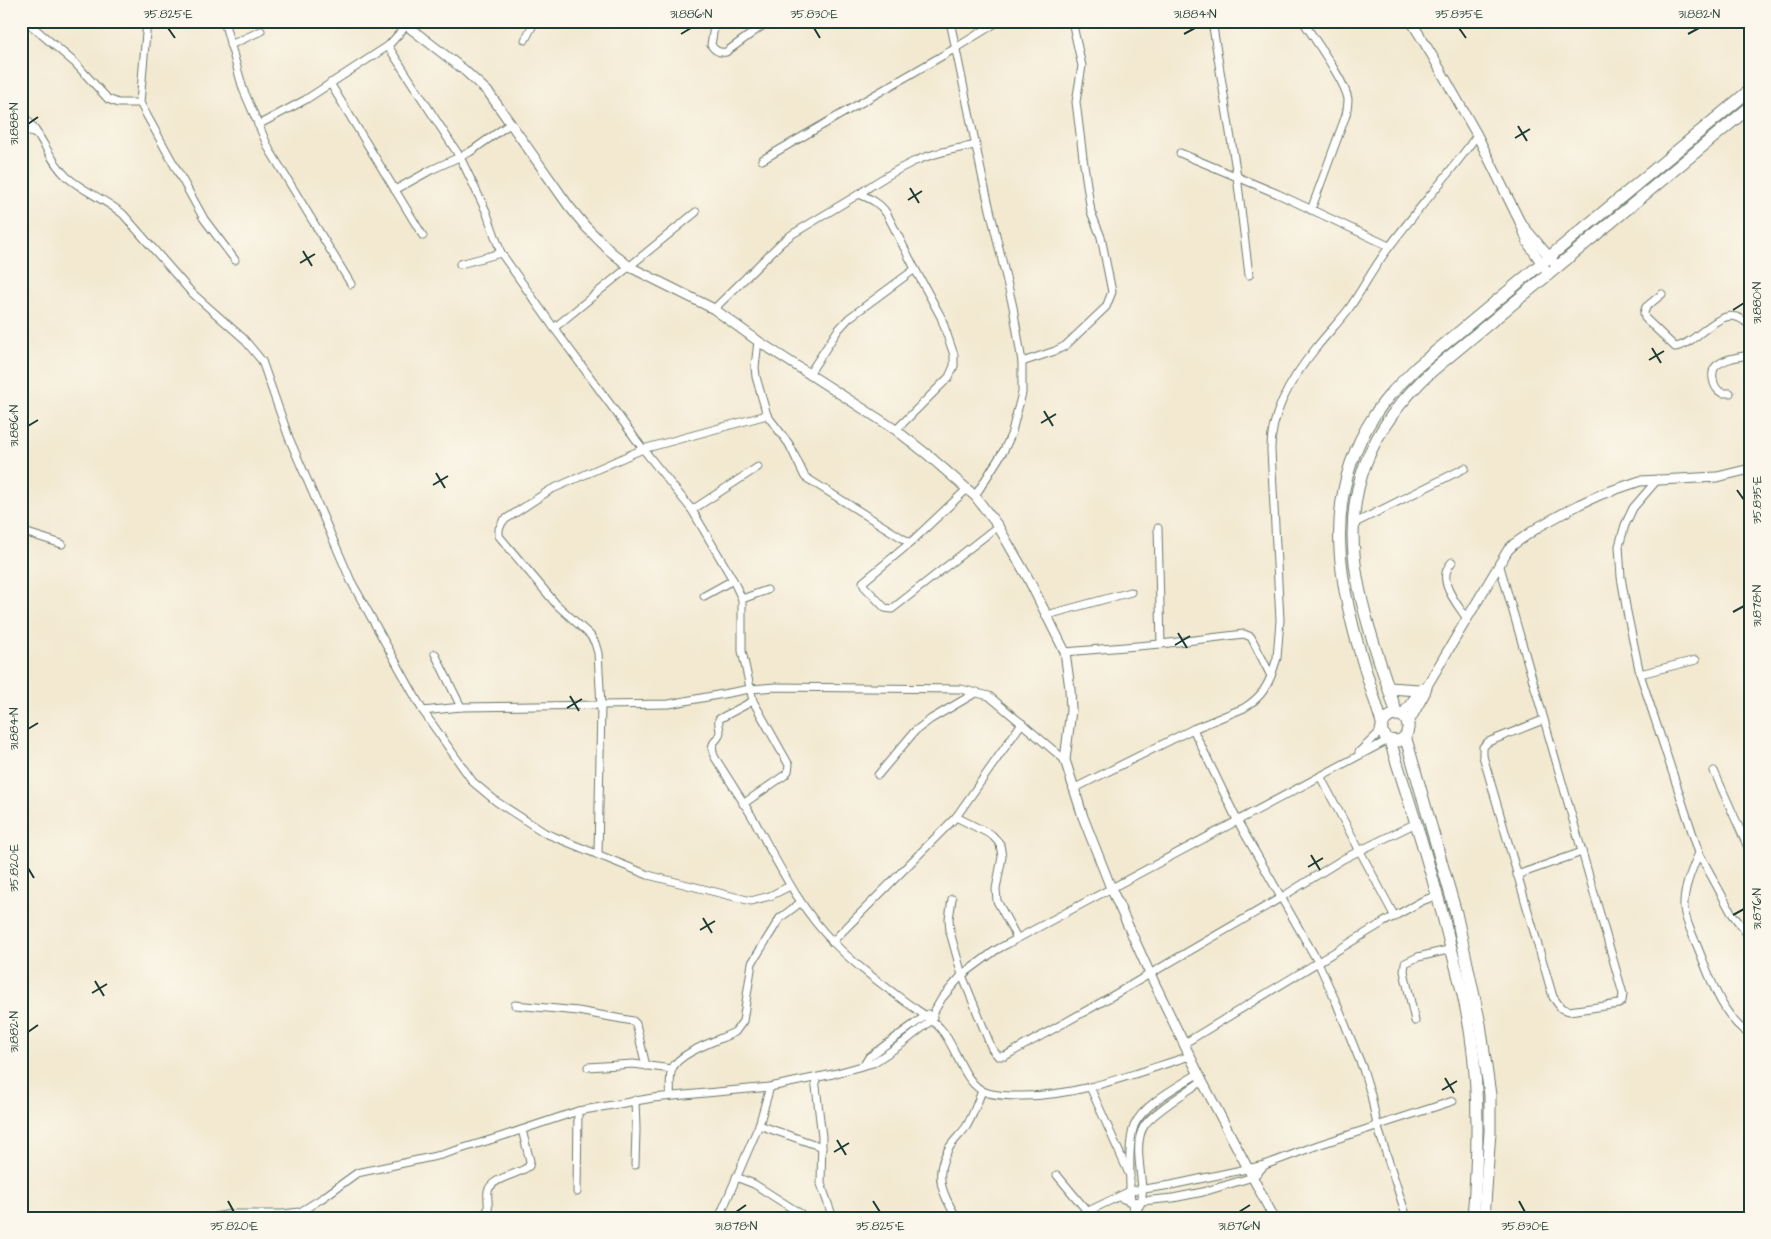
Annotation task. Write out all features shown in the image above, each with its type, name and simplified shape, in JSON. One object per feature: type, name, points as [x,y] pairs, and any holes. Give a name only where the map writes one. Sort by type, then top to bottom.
[{"type":"main road","points":[[1385,734],[1399,742],[1406,736],[1409,730],[1389,688],[1367,618],[1358,585],[1353,550],[1352,524],[1357,492],[1366,464],[1379,435],[1411,390],[1549,265],[1750,90]]},
{"type":"main road","points":[[1472,1218],[1476,1180],[1478,1120],[1471,1038],[1463,993],[1438,895],[1416,823],[1385,734],[1353,627],[1339,552],[1340,517],[1348,474],[1374,416],[1417,367],[1750,107]]},
{"type":"main road","points":[[1389,688],[1424,687]]},
{"type":"main road","points":[[1385,734],[1386,718],[1391,715],[1402,718]]},
{"type":"main road","points":[[1406,736],[1456,913],[1480,1024],[1490,1095],[1490,1131],[1484,1218]]},
{"type":"street","points":[[26,21],[74,64],[108,99],[118,104],[140,103]]},
{"type":"street","points":[[147,21],[140,103],[204,219],[235,260]]},
{"type":"street","points":[[224,21],[243,89],[269,149],[351,284]]},
{"type":"street","points":[[525,40],[535,21]]},
{"type":"street","points":[[715,21],[710,40],[711,45],[717,52],[722,53],[769,21]]},
{"type":"street","points":[[950,21],[954,49],[976,144],[982,180],[1013,307],[1022,362],[1022,392],[1011,435],[1004,450],[975,496]]},
{"type":"street","points":[[762,160],[999,21]]},
{"type":"street","points":[[1022,362],[1065,346],[1106,307],[1112,292],[1112,284],[1101,237],[1091,212],[1083,158],[1076,102],[1082,66],[1072,21]]},
{"type":"street","points":[[1212,21],[1237,176],[1249,275]]},
{"type":"street","points":[[1303,21],[1338,78],[1348,101],[1346,115],[1311,210]]},
{"type":"street","points":[[1411,21],[1477,135],[1520,222],[1535,238],[1549,265]]},
{"type":"street","points":[[258,125],[305,100],[388,46],[404,23],[489,93],[550,181],[586,227],[610,251],[630,267],[714,309],[758,341],[896,430],[975,496],[998,526],[1065,652],[1071,710],[1065,760],[1111,888],[1200,1077],[1274,1218]]},
{"type":"street","points":[[230,45],[261,32]]},
{"type":"street","points":[[388,46],[460,157],[486,211],[501,253],[554,328],[692,510],[742,599],[742,651],[753,701],[789,765],[786,775],[743,804]]},
{"type":"street","points":[[330,83],[423,236]]},
{"type":"street","points":[[21,114],[40,136],[57,165],[68,177],[111,204],[123,214],[191,292],[243,338],[262,361],[295,453],[351,581],[423,711],[473,782],[497,802],[545,833],[648,875],[751,901],[764,898],[790,886]]},
{"type":"street","points":[[395,190],[431,170],[460,157],[511,123]]},
{"type":"street","points":[[21,128],[40,136]]},
{"type":"street","points":[[1074,788],[1193,729],[1244,708],[1265,691],[1277,658],[1280,620],[1272,451],[1274,422],[1302,365],[1352,304],[1389,246],[1442,182],[1477,135]]},
{"type":"street","points":[[714,309],[791,235],[891,173],[942,152],[976,144]]},
{"type":"street","points":[[1180,153],[1237,176],[1389,246]]},
{"type":"street","points":[[859,194],[882,206],[941,317],[954,355],[954,366],[949,377],[896,430]]},
{"type":"street","points":[[554,328],[696,212]]},
{"type":"street","points":[[460,264],[501,253]]},
{"type":"street","points":[[809,374],[838,330],[849,318],[914,269]]},
{"type":"street","points":[[1662,294],[1646,307],[1644,313],[1646,318],[1675,347],[1681,346],[1706,328],[1726,317],[1736,316],[1745,320],[1750,326]]},
{"type":"street","points":[[758,341],[755,367],[756,377],[767,415],[789,444],[806,477],[910,544]]},
{"type":"street","points":[[1730,393],[1724,394],[1719,392],[1715,386],[1713,371],[1715,367],[1729,359],[1750,356]]},
{"type":"street","points":[[598,855],[601,706],[598,653],[595,643],[590,635],[556,604],[499,536],[499,529],[503,521],[550,490],[644,449],[767,415]]},
{"type":"street","points":[[692,510],[758,467]]},
{"type":"street","points":[[1352,524],[1465,468]]},
{"type":"street","points":[[1402,718],[1467,619],[1499,562],[1514,544],[1540,526],[1580,504],[1621,487],[1640,481],[1658,479],[1717,477],[1750,469]]},
{"type":"street","points":[[1658,479],[1633,508],[1625,525],[1620,546],[1621,577],[1626,612],[1640,674],[1700,853],[1731,912],[1750,938]]},
{"type":"street","points":[[967,489],[910,544],[863,582],[864,586],[888,609],[892,609],[998,526]]},
{"type":"street","points":[[1158,528],[1161,644]]},
{"type":"street","points":[[21,531],[62,544]]},
{"type":"street","points":[[1452,562],[1446,569],[1447,587],[1467,619]]},
{"type":"street","points":[[1499,562],[1623,994],[1620,1004],[1569,1011],[1557,1004],[1553,997],[1483,756],[1483,747],[1488,742],[1543,720]]},
{"type":"street","points":[[704,596],[733,580]]},
{"type":"street","points":[[742,599],[767,590]]},
{"type":"street","points":[[1047,615],[1131,592]]},
{"type":"street","points":[[1065,652],[1247,635],[1251,638],[1271,676]]},
{"type":"street","points":[[435,654],[461,707]]},
{"type":"street","points":[[1640,674],[1696,660]]},
{"type":"street","points":[[423,711],[461,707],[669,704],[776,687],[961,689],[989,696],[1065,760]]},
{"type":"street","points":[[878,776],[915,730],[977,692]]},
{"type":"street","points":[[753,701],[719,720],[720,733],[713,742],[712,747],[714,756],[790,886],[800,903],[832,942],[862,969],[928,1018],[947,1036],[970,1080],[982,1091],[1002,1095],[1060,1094],[1090,1087],[1190,1056]]},
{"type":"street","points":[[832,942],[956,817],[1022,723]]},
{"type":"street","points":[[1193,729],[1237,820],[1318,962],[1354,1044],[1371,1095],[1377,1125],[1407,1218]]},
{"type":"street","points":[[211,1218],[230,1214],[301,1215],[357,1173],[440,1155],[578,1112],[635,1100],[770,1087],[815,1078],[872,1063],[884,1056],[928,1018],[962,975],[978,962],[1017,938],[1354,757],[1385,734]]},
{"type":"street","points":[[1354,757],[1385,734]]},
{"type":"street","points":[[1714,771],[1750,852]]},
{"type":"street","points":[[1320,776],[1395,917]]},
{"type":"street","points":[[956,817],[992,835],[998,840],[1002,856],[996,889],[997,901],[1017,938]]},
{"type":"street","points":[[952,899],[949,924],[962,975],[992,1049],[995,1054],[1001,1057],[1017,1050],[1282,897],[1342,858],[1416,823]]},
{"type":"street","points":[[1517,875],[1582,852]]},
{"type":"street","points":[[1700,853],[1687,885],[1684,896],[1684,909],[1718,995],[1741,1030],[1750,1035]]},
{"type":"street","points":[[1185,1044],[1384,922],[1422,901],[1438,895]]},
{"type":"street","points":[[670,1096],[672,1069],[686,1055],[735,1032],[741,1025],[745,1014],[752,963],[780,918],[800,903]]},
{"type":"street","points":[[1415,1021],[1404,971],[1405,964],[1424,955],[1452,949]]},
{"type":"street","points":[[516,1005],[578,1011],[633,1021],[636,1025],[646,1066]]},
{"type":"street","points":[[588,1066],[618,1064],[672,1069]]},
{"type":"street","points":[[1134,1215],[1130,1191],[1132,1134],[1140,1117],[1156,1102],[1200,1077]]},
{"type":"street","points":[[1134,1215],[1142,1202],[1140,1140],[1143,1128],[1152,1117],[1200,1077]]},
{"type":"street","points":[[815,1078],[822,1147],[821,1184],[833,1218]]},
{"type":"street","points":[[719,1218],[759,1125],[770,1087]]},
{"type":"street","points":[[1090,1087],[1131,1178]]},
{"type":"street","points":[[957,1218],[942,1190],[941,1166],[949,1148],[967,1125],[982,1091]]},
{"type":"street","points":[[635,1100],[635,1165]]},
{"type":"street","points":[[1074,1218],[1130,1191],[1171,1186],[1265,1165],[1318,1144],[1453,1101]]},
{"type":"street","points":[[577,1192],[578,1112]]},
{"type":"street","points":[[759,1125],[822,1147]]},
{"type":"street","points":[[478,1218],[488,1211],[490,1187],[497,1181],[525,1170],[529,1166],[529,1158],[522,1130]]},
{"type":"street","points":[[1119,1197],[1131,1202],[1142,1202],[1203,1192],[1252,1177],[1265,1165]]},
{"type":"street","points":[[1057,1175],[1087,1211]]},
{"type":"street","points":[[736,1177],[754,1184],[801,1214]]}]
